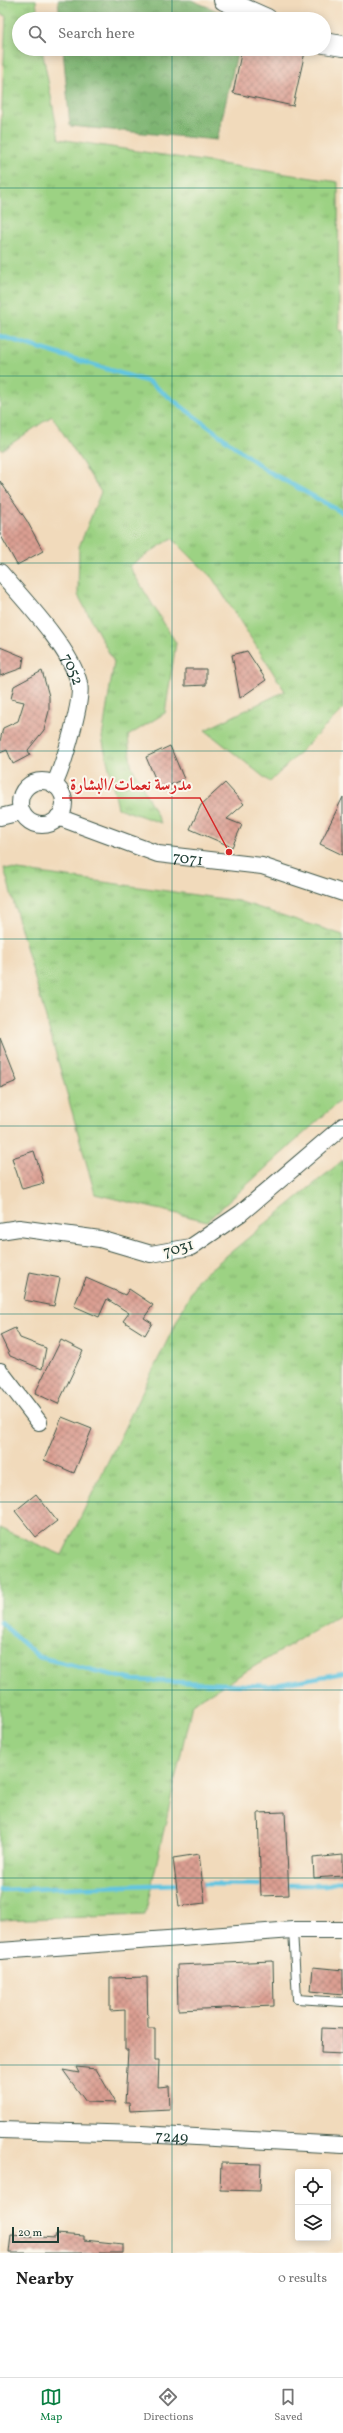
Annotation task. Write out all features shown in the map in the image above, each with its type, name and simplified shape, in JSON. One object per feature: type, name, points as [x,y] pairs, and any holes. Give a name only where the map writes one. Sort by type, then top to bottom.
[{"type":"street","points":[[224,0],[251,12]]},
{"type":"street","points":[[331,44],[343,46]]},
{"type":"street","name":"7052","points":[[0,572],[62,648],[80,683],[76,712],[60,774],[54,785]]},
{"type":"street","points":[[40,782],[54,785],[61,794],[63,801],[58,817],[46,825],[40,825],[25,818],[21,812],[20,798],[27,787],[40,782]]},
{"type":"street","points":[[0,818],[21,812]]},
{"type":"street","name":"7071","points":[[58,817],[158,854],[262,866],[343,893]]},
{"type":"street","name":"7031","points":[[0,1231],[19,1228],[100,1239],[151,1254],[191,1246],[241,1213],[343,1126]]},
{"type":"street","points":[[0,1371],[39,1422]]},
{"type":"street","points":[[0,1951],[293,1930],[343,1930]]},
{"type":"street","name":"7249","points":[[0,2130],[141,2134],[343,2145]]},
{"type":"lane","points":[[293,1930],[297,1999],[343,2002]]},
{"type":"green space","points":[[0,0],[36,0],[37,12],[12,12],[12,56],[43,56],[59,139],[338,182],[339,330],[343,331],[343,709],[270,782],[205,730],[285,691],[213,579],[172,538],[129,566],[176,643],[165,713],[128,736],[131,765],[161,823],[118,808],[102,738],[114,662],[78,595],[79,547],[101,492],[52,416],[2,450],[0,448],[0,148],[6,16],[0,14]]},
{"type":"green space","points":[[58,0],[191,0],[220,12],[59,12]]},
{"type":"green space","points":[[64,56],[236,56],[217,140],[70,126]]},
{"type":"green space","points":[[4,868],[238,901],[343,935],[343,1098],[207,1221],[95,1194]]},
{"type":"green space","points":[[343,1160],[343,1613],[192,1704],[145,1915],[0,1920],[0,1528],[62,1555],[197,1280]]},
{"type":"building","points":[[241,56],[304,56],[293,106],[233,93]]},
{"type":"building","points":[[0,481],[27,521],[43,551],[17,565],[0,534]]},
{"type":"building","points":[[0,647],[24,657],[22,668],[0,676]]},
{"type":"building","points":[[247,651],[266,680],[240,698],[232,655]]},
{"type":"building","points":[[185,669],[206,669],[206,685],[185,686]]},
{"type":"building","points":[[42,671],[49,696],[49,711],[44,730],[28,750],[30,755],[13,764],[7,750],[0,753],[0,741],[3,728],[18,721],[24,702],[11,699],[14,686]]},
{"type":"building","points":[[170,746],[184,779],[160,790],[146,757]]},
{"type":"building","points":[[225,783],[244,804],[227,819],[242,825],[232,847],[190,829],[201,805]]},
{"type":"building","points":[[343,797],[343,855],[320,844]]},
{"type":"building","points":[[0,1038],[17,1081],[0,1088]]},
{"type":"building","points":[[34,1151],[44,1183],[22,1189],[12,1158]]},
{"type":"building","points":[[30,1272],[60,1278],[54,1306],[24,1300]]},
{"type":"building","points":[[86,1278],[125,1295],[129,1289],[153,1305],[144,1318],[152,1323],[145,1335],[123,1321],[129,1313],[107,1299],[99,1317],[74,1306]]},
{"type":"building","points":[[15,1328],[20,1338],[46,1348],[42,1369],[10,1356],[0,1335]]},
{"type":"building","points":[[61,1340],[83,1351],[58,1404],[35,1393]]},
{"type":"building","points":[[62,1417],[92,1429],[74,1473],[44,1460]]},
{"type":"building","points":[[36,1494],[57,1521],[36,1537],[15,1511]]},
{"type":"building","points":[[285,1812],[289,1895],[261,1896],[258,1813]]},
{"type":"building","points":[[199,1854],[205,1903],[179,1906],[173,1858]]},
{"type":"building","points":[[343,1855],[343,1876],[314,1878],[313,1858]]},
{"type":"building","points":[[273,1961],[274,2006],[178,2010],[177,1965]]},
{"type":"building","points":[[313,1967],[343,1970],[343,1994],[311,1991]]},
{"type":"building","points":[[147,1977],[148,2028],[155,2028],[155,2060],[159,2060],[158,2087],[169,2086],[170,2109],[130,2111],[129,2103],[125,2103],[128,2050],[125,2050],[125,2010],[110,2011],[110,1978]]},
{"type":"building","points":[[322,2028],[343,2029],[343,2054],[321,2053]]},
{"type":"building","points":[[76,2067],[96,2069],[116,2103],[86,2102],[63,2070],[79,2073]]},
{"type":"building","points":[[221,2163],[261,2164],[260,2191],[220,2190]]},
{"type":"building","points":[[56,2234],[84,2236],[84,2240],[123,2244],[123,2253],[9,2253],[11,2235],[55,2238]]},
{"type":"waterway","points":[[0,336],[149,382],[266,470],[343,513]]},
{"type":"waterway","points":[[0,1622],[39,1657],[133,1680],[269,1686],[343,1673]]},
{"type":"waterway","points":[[284,1885],[326,1885],[343,1881]]},
{"type":"waterway","points":[[0,1890],[182,1884]]},
{"type":"waterway","points":[[198,1884],[266,1885]]},
{"type":"place","name":"مدرسة نعمات/البشارة","points":[[229,852]]}]
